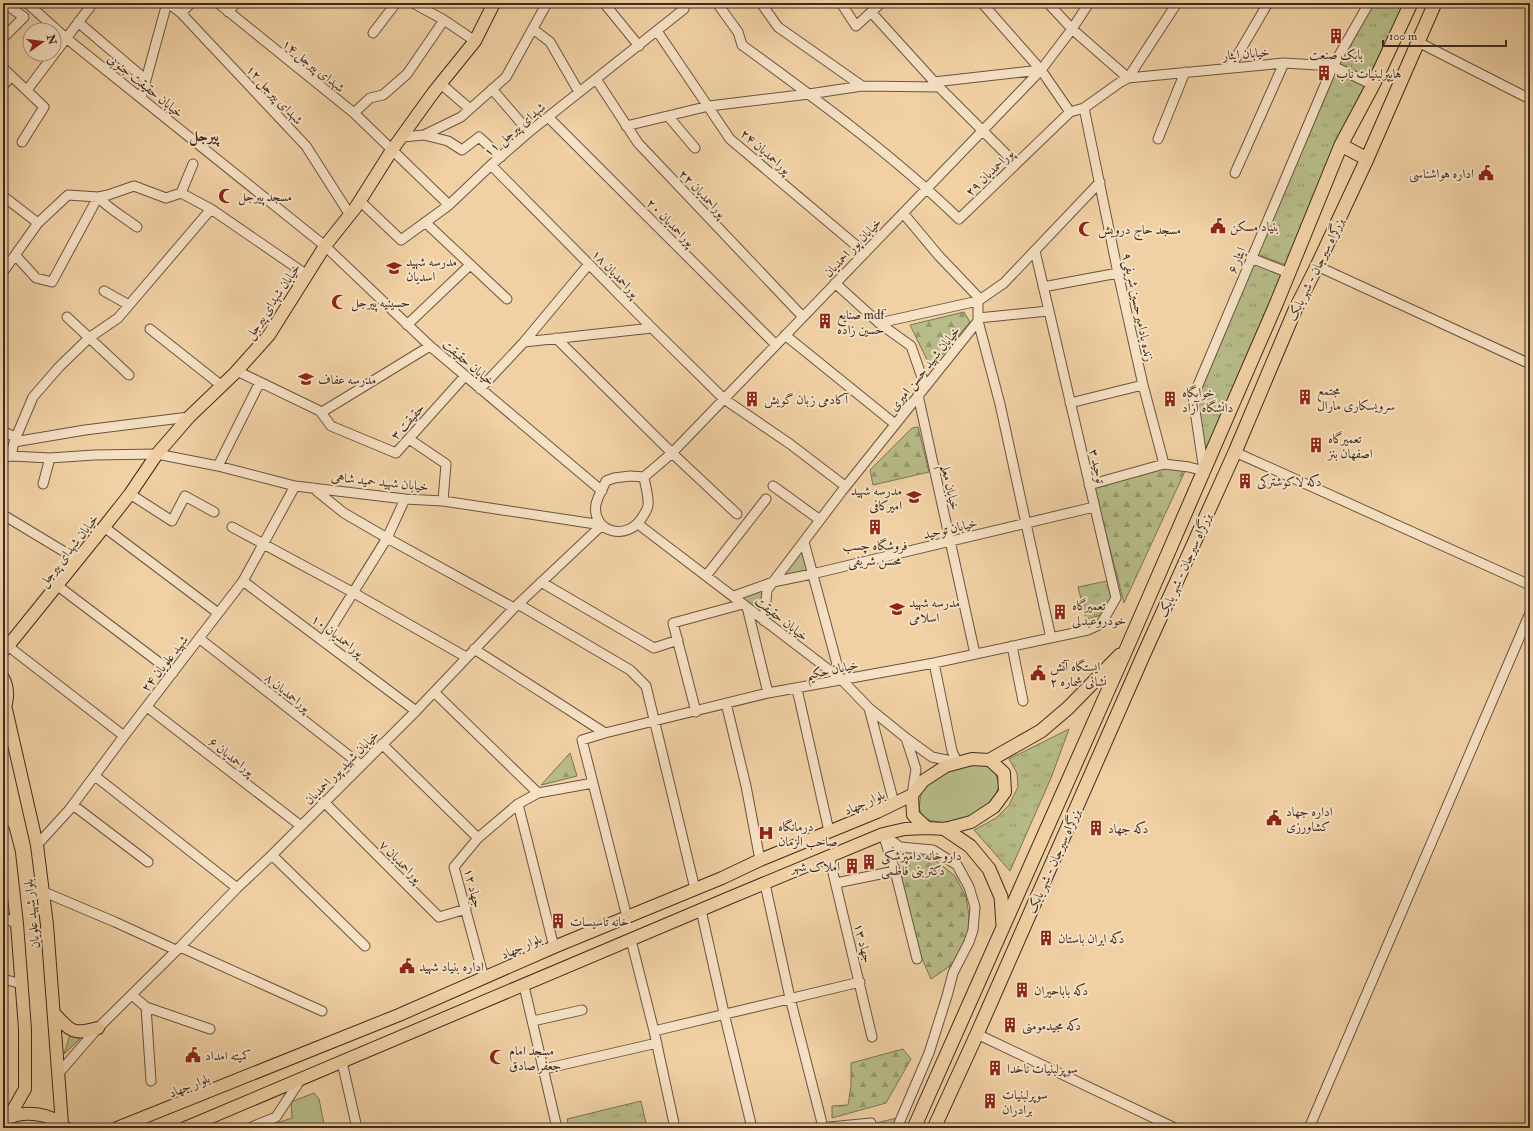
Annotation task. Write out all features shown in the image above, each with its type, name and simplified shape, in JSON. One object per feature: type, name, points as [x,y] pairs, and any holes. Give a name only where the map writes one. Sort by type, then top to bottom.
[{"type":"highway","name":"بزرگراه سیرجان - شهر بابک","points":[[914,1128],[1204,471],[1289,273],[1341,145],[1373,85],[1411,3]]},
{"type":"highway","name":"بزرگراه سیرجان - شهر بابک","points":[[934,1128],[977,1034],[1140,663],[1236,452],[1295,310],[1367,159],[1436,3]]},
{"type":"highway","points":[[1341,145],[1367,159]]},
{"type":"highway","points":[[990,760],[1041,731],[1068,708],[1126,650]]},
{"type":"highway","points":[[945,829],[970,846],[989,869],[1001,897],[1003,927]]},
{"type":"main road","name":"خیابان شهدای پیرجل","points":[[6,648],[58,586],[130,494],[157,454],[188,417],[237,371],[269,335],[324,246],[350,215],[392,150],[475,41],[494,3]]},
{"type":"main road","name":"بلوار شهید علویان","points":[[3,678],[7,693],[4,707],[37,845],[44,892],[58,1074],[64,1126]]},
{"type":"main road","points":[[184,1128],[883,834],[905,829],[945,829],[960,826],[982,816],[994,807],[1005,792],[1004,773],[990,760],[972,759],[957,762],[935,772],[923,781],[912,795],[913,815],[927,828]]},
{"type":"main road","name":"بلوار جهاد","points":[[117,1128],[399,1015],[554,947],[877,812],[912,795]]},
{"type":"main road","name":"بلوار شهید علویان","points":[[3,830],[17,924],[25,1029],[25,1089],[6,1119]]},
{"type":"main road","points":[[54,1013],[67,1028],[77,1032],[98,1028]]},
{"type":"main road","points":[[399,1015],[406,1035]]},
{"type":"main road","points":[[6,1119],[30,1113],[50,1117],[64,1126]]},
{"type":"street","points":[[3,38],[24,17],[4,3]]},
{"type":"street","name":"خیابان حقیقت جنوبی","points":[[27,3],[66,38],[324,246]]},
{"type":"street","points":[[28,90],[93,3]]},
{"type":"street","points":[[141,98],[168,3]]},
{"type":"street","name":"شهدای پیرجل ۱۲","points":[[168,3],[181,13],[306,146],[350,215]]},
{"type":"street","points":[[181,13],[191,3]]},
{"type":"street","name":"شهدای پیرجل ۱۴","points":[[218,3],[354,113],[449,206]]},
{"type":"street","points":[[228,12],[236,3]]},
{"type":"street","points":[[373,33],[396,3]]},
{"type":"street","points":[[413,3],[426,6],[475,41]]},
{"type":"street","points":[[424,135],[461,117],[506,77],[547,3]]},
{"type":"street","points":[[604,3],[639,46]]},
{"type":"street","name":"شهدای پیرجل ۱۱","points":[[360,201],[401,240],[424,222],[449,206],[491,165],[529,132],[684,10],[682,3]]},
{"type":"street","points":[[717,3],[738,32],[742,45],[809,94],[927,188]]},
{"type":"street","points":[[761,3],[778,27],[862,86]]},
{"type":"street","points":[[841,3],[856,26],[881,3]]},
{"type":"street","points":[[982,3],[1041,70],[1070,112],[1084,108]]},
{"type":"street","points":[[1048,3],[1072,29],[1128,78],[1176,3]]},
{"type":"street","name":"خیابان پور احمدیان","points":[[644,477],[672,453],[1041,70],[1072,29],[1089,3]]},
{"type":"street","points":[[1230,68],[1268,3]]},
{"type":"street","name":"ایثار ۶","points":[[1204,471],[1192,397],[1333,66],[1370,3]]},
{"type":"street","points":[[871,12],[937,84],[1016,164]]},
{"type":"street","points":[[354,113],[370,98],[383,95],[407,74],[444,20]]},
{"type":"street","points":[[78,22],[146,80]]},
{"type":"street","points":[[533,29],[550,42],[579,92]]},
{"type":"street","name":"پوراحمدیان ۲۴","points":[[657,31],[730,139],[865,253]]},
{"type":"street","points":[[1418,42],[1530,99]]},
{"type":"street","points":[[1235,173],[1284,63]]},
{"type":"street","name":"خیابان ایثار","points":[[1084,108],[1119,82],[1128,78],[1284,63],[1333,66],[1373,85]]},
{"type":"street","points":[[3,68],[10,76],[28,90],[44,108],[22,142]]},
{"type":"street","points":[[626,126],[709,106],[862,86],[937,84],[1041,70]]},
{"type":"street","points":[[1158,139],[1185,72]]},
{"type":"street","points":[[3,86],[10,76]]},
{"type":"street","name":"پوراحمدیان ۲۲","points":[[596,79],[638,143],[803,317]]},
{"type":"street","points":[[441,84],[470,109]]},
{"type":"street","points":[[492,89],[529,132]]},
{"type":"street","name":"زنده یادامیرحسین شریفی۹","points":[[1084,108],[1143,385],[1164,464]]},
{"type":"street","name":"پوراحمدیان ۲۹","points":[[927,188],[959,219],[1070,112]]},
{"type":"street","points":[[668,116],[695,148]]},
{"type":"street","name":"پوراحمدیان ۲۰","points":[[548,117],[776,345]]},
{"type":"street","points":[[402,137],[424,135],[448,141],[462,150],[479,137],[501,157]]},
{"type":"street","points":[[181,193],[193,164]]},
{"type":"street","name":"پوراحمدیان ۱۸","points":[[491,165],[724,399],[790,444],[845,486]]},
{"type":"street","points":[[879,322],[979,300],[1004,283],[1100,182]]},
{"type":"street","points":[[3,272],[38,224],[68,195],[98,197],[134,186],[166,198],[181,193],[211,209],[307,275]]},
{"type":"street","points":[[3,196],[10,199],[38,224]]},
{"type":"street","points":[[98,197],[107,206],[138,227]]},
{"type":"street","points":[[16,256],[36,278],[52,282],[98,197]]},
{"type":"street","points":[[7,457],[33,397],[58,367],[89,338],[118,318],[211,209]]},
{"type":"street","points":[[903,213],[979,300],[978,320],[1000,404],[1050,638]]},
{"type":"street","points":[[424,222],[507,299]]},
{"type":"street","name":"خیابان حقیقت","points":[[324,246],[430,346],[602,491]]},
{"type":"street","name":"توحید ۳","points":[[1035,251],[1116,598],[1101,624]]},
{"type":"street","points":[[1251,258],[1289,273]]},
{"type":"street","points":[[480,388],[524,342],[589,264]]},
{"type":"street","points":[[407,325],[470,265]]},
{"type":"street","points":[[1317,266],[1530,364]]},
{"type":"street","points":[[1043,287],[1118,273]]},
{"type":"street","points":[[836,283],[879,322],[910,346],[925,386]]},
{"type":"street","points":[[104,291],[129,305]]},
{"type":"street","points":[[978,320],[1048,310]]},
{"type":"street","points":[[67,317],[129,375]]},
{"type":"street","name":"خیابان شهید حسن امیری","points":[[772,582],[804,542],[845,486],[978,320]]},
{"type":"street","points":[[150,328],[222,386]]},
{"type":"street","points":[[524,342],[652,328]]},
{"type":"street","points":[[785,335],[895,424]]},
{"type":"street","points":[[556,338],[672,453],[738,514]]},
{"type":"street","points":[[237,371],[321,411],[430,346]]},
{"type":"street","name":"حقیقت ۳","points":[[321,411],[331,426],[396,453],[465,376]]},
{"type":"street","points":[[218,466],[260,382]]},
{"type":"street","points":[[1070,403],[1143,385]]},
{"type":"street","name":"خیابان معلم","points":[[918,395],[975,654]]},
{"type":"street","points":[[3,432],[15,439],[188,417]]},
{"type":"street","points":[[409,439],[446,464],[443,501]]},
{"type":"street","points":[[1236,452],[1530,584]]},
{"type":"street","name":"خیابان شهید حمید شاهی","points":[[7,457],[50,458],[94,455],[157,454],[218,466],[295,486],[405,499],[443,501],[602,525]]},
{"type":"street","points":[[42,484],[50,458]]},
{"type":"street","points":[[1089,485],[1164,464],[1189,467],[1204,471]]},
{"type":"street","points":[[630,476],[644,477],[649,506],[638,524],[632,529],[624,532],[610,530],[602,525],[596,512],[596,505],[598,497],[606,481],[614,478],[630,476]]},
{"type":"street","name":"شهید علویان ۲۴","points":[[37,845],[95,776],[243,581],[295,486]]},
{"type":"street","points":[[773,486],[820,520]]},
{"type":"street","points":[[312,487],[344,513],[387,538],[516,606],[630,670],[646,686],[656,721],[695,889]]},
{"type":"street","points":[[130,494],[172,521],[185,496],[214,512]]},
{"type":"street","points":[[323,640],[354,593],[387,538],[405,499]]},
{"type":"street","points":[[706,576],[766,499]]},
{"type":"street","name":"خیابان توحید","points":[[734,596],[772,582],[812,574],[1094,507]]},
{"type":"street","points":[[5,516],[78,560]]},
{"type":"street","name":"خیابان حقیقت","points":[[638,524],[841,679],[869,708],[906,738],[932,757],[957,762]]},
{"type":"street","name":"خیابان شهید پور احمدیان","points":[[58,1074],[98,1028],[237,888],[325,803],[416,711],[516,606],[602,525]]},
{"type":"street","points":[[104,527],[218,613]]},
{"type":"street","points":[[232,527],[354,593],[466,657]]},
{"type":"street","points":[[804,542],[841,679]]},
{"type":"street","name":"پوراحمدیان ۱۰","points":[[243,581],[416,711]]},
{"type":"street","points":[[541,582],[654,648],[678,640]]},
{"type":"street","points":[[764,621],[767,590],[772,582]]},
{"type":"street","points":[[58,586],[173,673]]},
{"type":"street","points":[[696,712],[673,623],[745,606],[768,693]]},
{"type":"street","points":[[1309,1128],[1530,612]]},
{"type":"street","name":"خیابان حکیم","points":[[593,783],[582,740],[768,693],[797,689],[841,679],[934,663],[1088,630],[1101,624]]},
{"type":"street","name":"پوراحمدیان ۸","points":[[200,639],[361,765]]},
{"type":"street","points":[[1012,646],[1023,701]]},
{"type":"street","points":[[6,648],[124,736]]},
{"type":"street","points":[[474,649],[605,733]]},
{"type":"street","points":[[934,663],[952,751],[957,762]]},
{"type":"street","points":[[797,689],[829,832]]},
{"type":"street","points":[[434,692],[538,793]]},
{"type":"street","points":[[726,704],[746,786],[760,860]]},
{"type":"street","name":"پوراحمدیان ۶","points":[[147,707],[301,826]]},
{"type":"street","points":[[869,708],[894,804]]},
{"type":"street","points":[[906,738],[916,769],[912,795]]},
{"type":"street","points":[[382,744],[478,838]]},
{"type":"street","points":[[95,776],[237,888]]},
{"type":"street","points":[[593,783],[627,917]]},
{"type":"street","name":"جهاد ۱۲","points":[[484,978],[454,867],[478,838],[518,804],[538,793],[593,783]]},
{"type":"street","name":"پوراحمدیان ۷","points":[[325,803],[438,917],[466,909]]},
{"type":"street","points":[[518,804],[554,947]]},
{"type":"street","points":[[72,805],[148,862]]},
{"type":"street","points":[[883,834],[895,871],[917,959]]},
{"type":"street","points":[[883,834],[900,847],[933,850],[957,865],[969,887],[975,907],[971,936],[953,973],[929,1054],[897,1128]]},
{"type":"street","points":[[272,855],[365,946]]},
{"type":"street","name":"جهاد ۱۳","points":[[828,856],[836,883],[872,1037]]},
{"type":"street","points":[[836,883],[895,871]]},
{"type":"street","points":[[765,884],[790,998],[821,1127],[871,1123],[868,1128]]},
{"type":"street","points":[[44,892],[178,948],[322,1011]]},
{"type":"street","points":[[701,910],[752,1128]]},
{"type":"street","points":[[3,917],[17,924]]},
{"type":"street","points":[[631,940],[654,1030],[675,1128]]},
{"type":"street","points":[[3,978],[22,984]]},
{"type":"street","points":[[654,1030],[860,982]]},
{"type":"street","points":[[524,986],[557,1128]]},
{"type":"street","points":[[132,995],[146,1007],[210,1029]]},
{"type":"street","points":[[146,1007],[151,1081]]},
{"type":"street","points":[[533,1021],[582,1010]]},
{"type":"street","points":[[977,1034],[1175,1128]]},
{"type":"street","points":[[544,1069],[657,1043]]},
{"type":"street","points":[[342,1062],[357,1128]]},
{"type":"street","points":[[249,1128],[276,1117],[302,1078]]},
{"type":"green space","points":[[1373,3],[1408,3],[1370,81],[1337,64]]},
{"type":"green space","points":[[1335,71],[1368,86],[1286,265],[1256,254]]},
{"type":"green space","points":[[1252,263],[1283,276],[1206,458],[1195,397]]},
{"type":"green space","points":[[964,312],[970,322],[931,368],[910,325]]},
{"type":"green space","points":[[918,427],[929,472],[873,485],[870,470],[912,428]]},
{"type":"green space","points":[[1166,466],[1186,469],[1124,603],[1094,487]]},
{"type":"green space","points":[[803,544],[811,573],[775,581]]},
{"type":"green space","points":[[1107,581],[1114,612],[1086,619],[1078,587]]},
{"type":"green space","points":[[772,583],[763,620],[735,597]]},
{"type":"green space","points":[[1069,729],[1051,778],[1010,871],[974,830],[996,818],[1009,805],[1018,787],[1017,773],[1009,759]]},
{"type":"green space","points":[[570,753],[577,776],[541,785]]},
{"type":"green space","points":[[964,764],[982,764],[994,769],[999,784],[995,799],[972,816],[949,824],[924,819],[919,808],[921,793],[937,775]]},
{"type":"green space","points":[[894,850],[913,853],[934,859],[955,876],[966,897],[969,915],[968,931],[963,948],[953,964],[931,979],[920,954]]},
{"type":"green space","points":[[70,1035],[80,1039],[64,1054]]},
{"type":"green space","points":[[903,1049],[911,1059],[886,1103],[832,1118],[832,1106],[848,1105],[851,1086],[851,1063]]},
{"type":"green space","points":[[314,1093],[319,1099],[324,1124],[314,1128],[271,1128],[274,1124],[292,1118],[291,1102]]},
{"type":"green space","points":[[641,1101],[647,1128],[569,1128],[567,1119]]},
{"type":"green space","points":[[901,1117],[897,1128],[870,1128],[872,1124]]},
{"type":"place","name":"بابک صنعت","points":[[1336,36]]},
{"type":"place","name":"هایپرلبنیات ناب","points":[[1324,73]]},
{"type":"place","name":"اداره هواشناسی","points":[[1486,173]]},
{"type":"place","name":"مسجد پیرجل","points":[[226,196]]},
{"type":"place","name":"بنیاد مسکن","points":[[1218,226]]},
{"type":"place","name":"مسجد حاج درویش","points":[[1086,229]]},
{"type":"place","name":"مدرسه شهید اسدیان","points":[[394,268]]},
{"type":"place","name":"حسینیه پیرجل","points":[[339,302]]},
{"type":"place","name":"صنایع mdf حسین زاده","points":[[825,321]]},
{"type":"place","name":"مدرسه عفاف","points":[[306,379]]},
{"type":"place","name":"مجتمع سرویسکاری مارال","points":[[1305,397]]},
{"type":"place","name":"آکادمی زبان گویش","points":[[752,399]]},
{"type":"place","name":"خوابگاه دانشگاه آزاد","points":[[1170,399]]},
{"type":"place","name":"تعمیرگاه اصفهان بنز","points":[[1316,445]]},
{"type":"place","name":"دکه لاکوشترکی","points":[[1245,481]]},
{"type":"place","name":"مدرسه شهید امیرکافی","points":[[914,497]]},
{"type":"place","name":"فروشگاه چسب محسن شریفی","points":[[875,527]]},
{"type":"place","name":"مدرسه شهید اسلامی","points":[[897,609]]},
{"type":"place","name":"تعمیرگاه خودروعبدلی","points":[[1060,612]]},
{"type":"place","name":"ایستگاه آتش نشانی شماره ۲","points":[[1038,673]]},
{"type":"place","name":"اداره جهاد کشاورزی","points":[[1274,818]]},
{"type":"place","name":"دکه جهاد","points":[[1096,828]]},
{"type":"place","name":"درمانگاه صاحب الزمان","points":[[766,833]]},
{"type":"place","name":"داروخانه دامپزشکی دکتربنی فاطمی","points":[[869,862]]},
{"type":"place","name":"املاک شهر","points":[[852,866]]},
{"type":"place","name":"خانه تاسیسات","points":[[558,921]]},
{"type":"place","name":"دکه ایران باستان","points":[[1046,938]]},
{"type":"place","name":"اداره بنیاد شهید","points":[[407,966]]},
{"type":"place","name":"دکه باباحیران","points":[[1022,990]]},
{"type":"place","name":"دکه مجیدمومنی","points":[[1010,1025]]},
{"type":"place","name":"کمیته امداد","points":[[193,1055]]},
{"type":"place","name":"مسجد امام جعفر صادق","points":[[497,1057]]},
{"type":"place","name":"سوپرلبنیات ناخدا","points":[[995,1068]]},
{"type":"place","name":"سوپرلبنیات برادران","points":[[990,1101]]},
{"type":"district","name":"پیرجل","points":[[204,136]]}]
